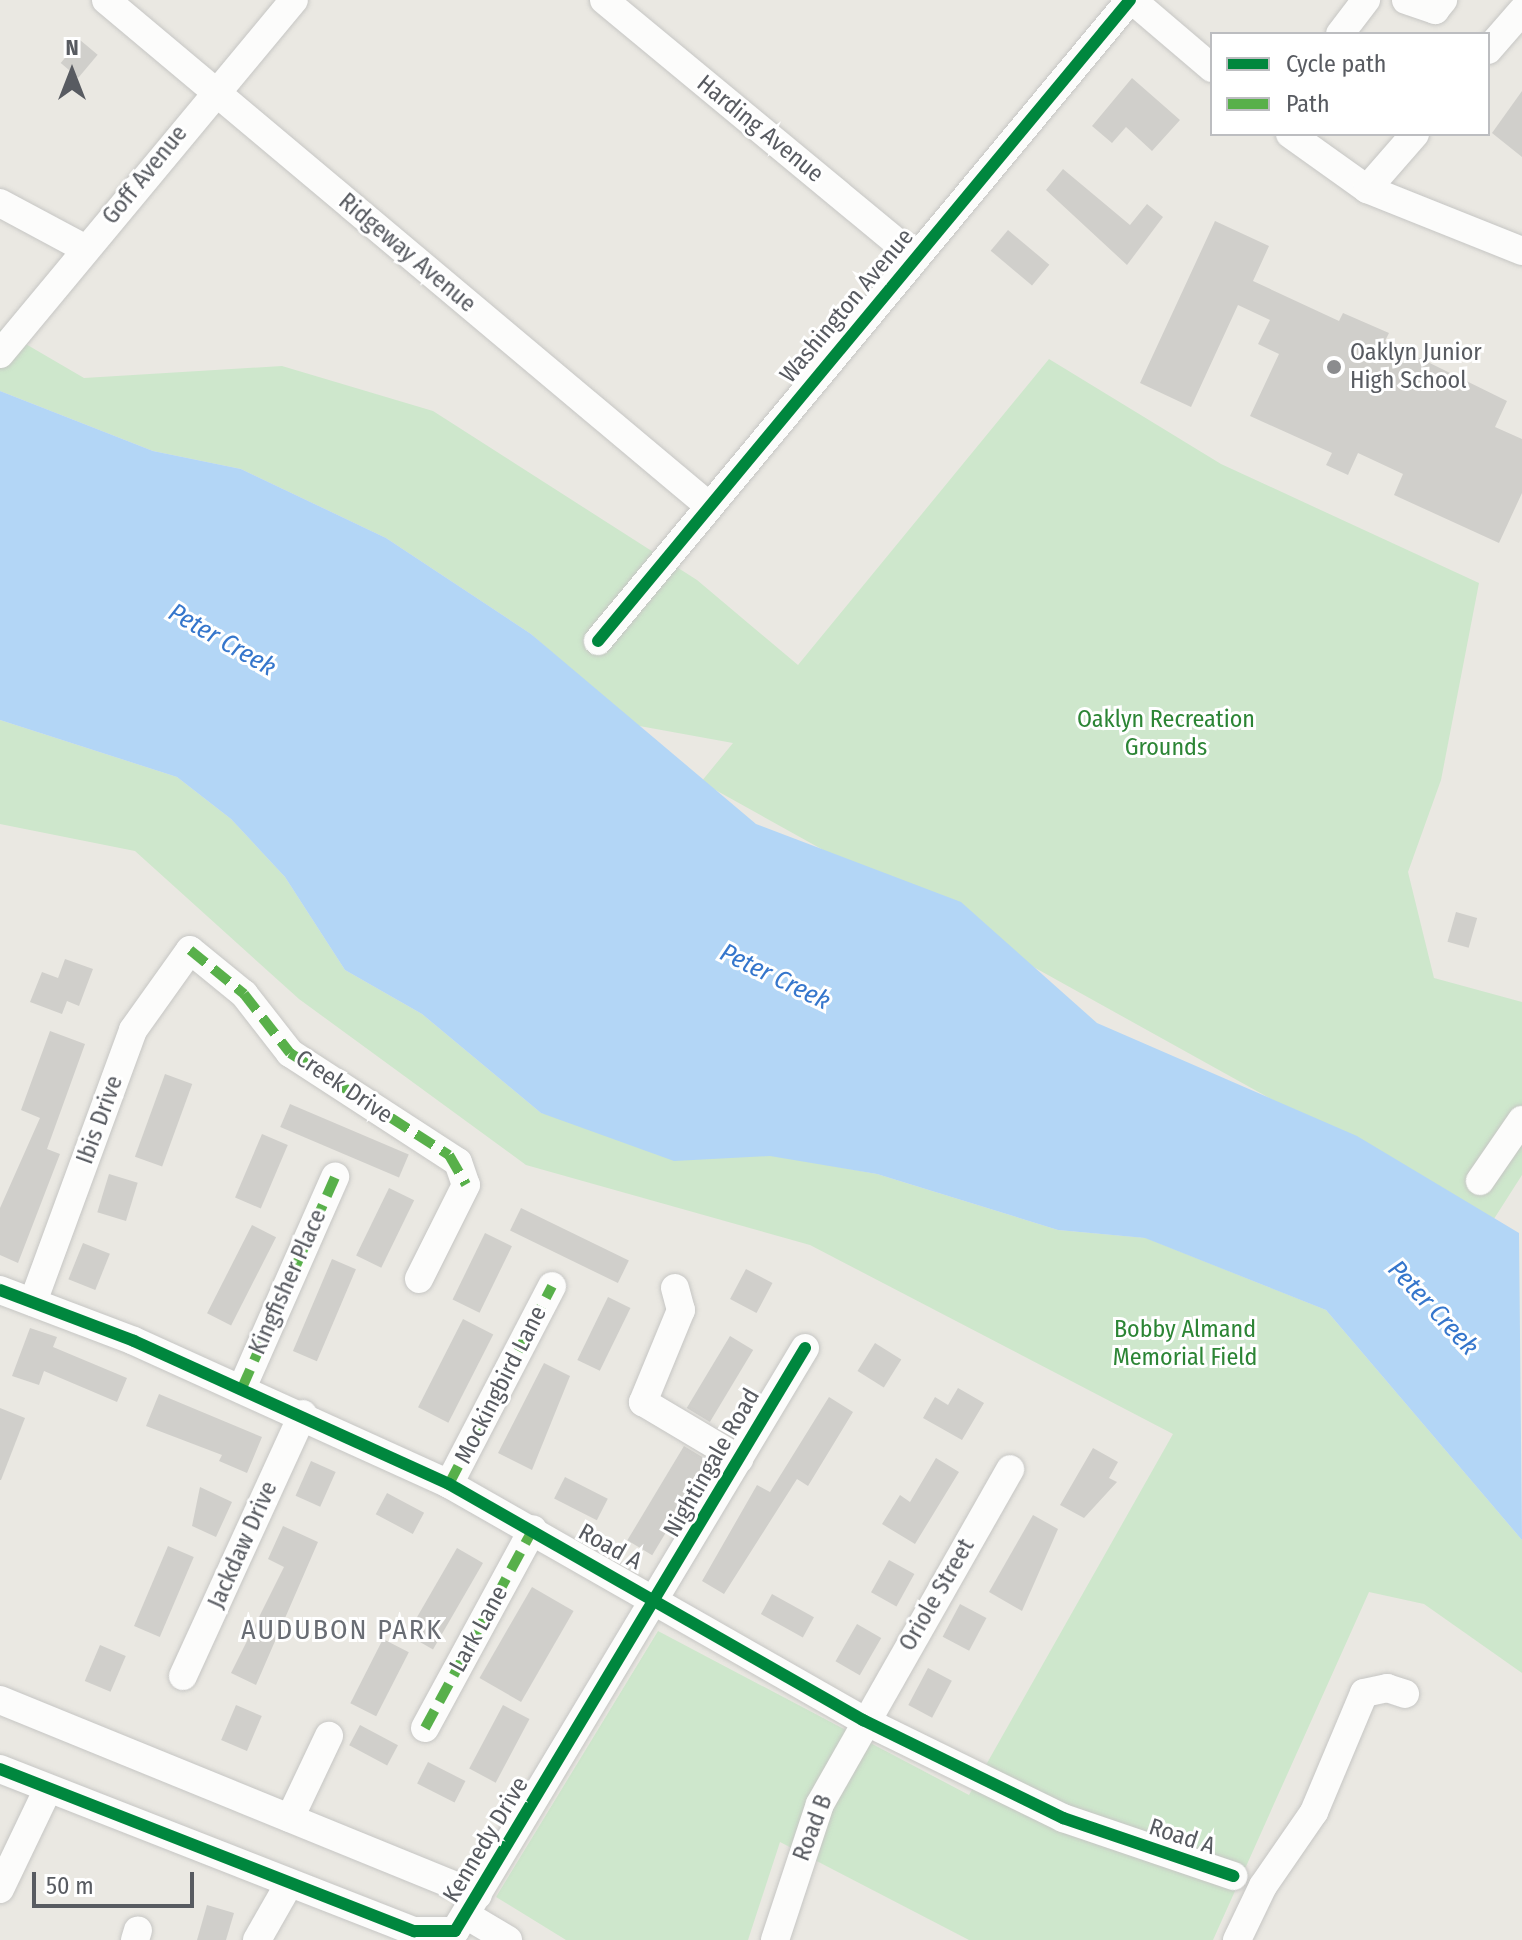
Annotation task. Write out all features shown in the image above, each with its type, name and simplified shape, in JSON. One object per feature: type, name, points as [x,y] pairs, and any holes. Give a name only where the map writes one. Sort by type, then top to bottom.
[{"type":"street","name":"Ridgeway Avenue","points":[[106,0],[709,506]]},
{"type":"street","name":"Goff Avenue","points":[[0,354],[214,91],[294,0]]},
{"type":"street","name":"Harding Avenue","points":[[604,0],[916,258]]},
{"type":"street","name":"Washington Avenue","points":[[598,641],[1131,0]]},
{"type":"street","points":[[1131,0],[1210,66]]},
{"type":"street","points":[[1342,32],[1366,0]]},
{"type":"street","points":[[1406,0],[1435,10],[1443,0]]},
{"type":"street","points":[[1490,48],[1522,11]]},
{"type":"street","points":[[1293,136],[1367,189],[1522,251]]},
{"type":"street","points":[[1367,189],[1413,136]]},
{"type":"street","points":[[0,203],[84,248]]},
{"type":"street","name":"Creek Drive","points":[[190,950],[244,994],[290,1053],[449,1155],[466,1185],[419,1279]]},
{"type":"street","name":"Ibis Drive","points":[[10,1300],[133,1030],[190,950]]},
{"type":"street","points":[[1480,1181],[1522,1120]]},
{"type":"street","name":"Kingfisher Place","points":[[242,1388],[335,1177]]},
{"type":"street","name":"Mockingbird Lane","points":[[449,1484],[552,1286]]},
{"type":"street","points":[[675,1288],[681,1310],[643,1402],[739,1459]]},
{"type":"street","name":"Road A","points":[[10,1300],[303,1414],[449,1484],[533,1529],[863,1720],[1063,1818],[1233,1876]]},
{"type":"street","name":"Nightingale Road","points":[[657,1600],[805,1348]]},
{"type":"street","name":"Jackdaw Drive","points":[[183,1676],[303,1414]]},
{"type":"street","name":"Oriole Street","points":[[863,1720],[1010,1469]]},
{"type":"street","name":"Lark Lane","points":[[425,1728],[533,1529]]},
{"type":"street","name":"Kennedy Drive","points":[[0,1769],[289,1884],[429,1935],[455,1931],[657,1600]]},
{"type":"street","points":[[1237,1940],[1263,1886],[1314,1812],[1364,1693],[1387,1688],[1405,1694]]},
{"type":"street","name":"Kennedy Drive","points":[[0,1700],[290,1818],[472,1905]]},
{"type":"street","name":"Road B","points":[[775,1940],[820,1804],[863,1720]]},
{"type":"street","points":[[290,1818],[329,1736]]},
{"type":"street","points":[[0,1889],[48,1789]]},
{"type":"street","points":[[257,1940],[289,1884]]},
{"type":"street","points":[[472,1905],[510,1940]]},
{"type":"green space","name":"Oaklyn Recreation Grounds","points":[[0,329],[84,378],[282,366],[433,411],[697,580],[798,665],[1049,359],[1221,464],[1479,583],[1441,780],[1408,872],[1434,978],[1522,1002],[1522,1175],[1492,1222],[701,782],[733,743],[634,725],[531,634],[386,538],[241,469],[153,451],[0,391]]},
{"type":"green space","name":"Bobby Almand Memorial Field","points":[[0,720],[177,777],[231,819],[285,877],[345,970],[422,1014],[541,1113],[877,1174],[1058,1230],[1146,1238],[1326,1310],[1522,1540],[1522,1673],[1424,1604],[1369,1592],[1213,1940],[969,1940],[780,1842],[748,1940],[566,1940],[496,1897],[658,1631],[969,1795],[1173,1434],[810,1245],[526,1165],[299,999],[135,851],[0,824]]},
{"type":"water","name":"Peter Creek","points":[[0,391],[153,451],[241,469],[386,538],[531,634],[756,824],[961,902],[1097,1023],[1357,1136],[1519,1233],[1522,1540],[1326,1310],[1145,1238],[1058,1230],[877,1174],[770,1156],[674,1161],[541,1113],[422,1014],[345,970],[285,877],[231,819],[177,777],[0,720]]},
{"type":"building","points":[[80,40],[98,55],[78,78],[61,63]]},
{"type":"building","points":[[1132,78],[1180,120],[1152,151],[1126,127],[1112,143],[1092,126]]},
{"type":"building","points":[[1522,91],[1522,157],[1492,133]]},
{"type":"building","points":[[1063,169],[1130,225],[1147,204],[1163,217],[1127,265],[1046,190]]},
{"type":"building","points":[[1215,221],[1269,246],[1253,281],[1339,321],[1343,313],[1389,333],[1385,341],[1507,401],[1495,427],[1522,439],[1522,493],[1499,543],[1394,495],[1403,474],[1358,453],[1348,475],[1326,465],[1332,453],[1250,416],[1279,354],[1258,344],[1270,320],[1238,305],[1191,407],[1140,383]]},
{"type":"building","points":[[1008,230],[1049,265],[1032,285],[991,251]]},
{"type":"building","points":[[1456,912],[1477,918],[1469,948],[1447,942]]},
{"type":"building","points":[[65,959],[93,969],[79,1006],[67,1001],[62,1014],[30,1002],[42,972],[58,978]]},
{"type":"building","points":[[50,1031],[85,1044],[47,1149],[60,1154],[18,1263],[0,1255],[0,1208],[40,1118],[21,1110]]},
{"type":"building","points":[[165,1074],[192,1084],[162,1167],[135,1157]]},
{"type":"building","points":[[290,1104],[409,1154],[399,1177],[280,1127]]},
{"type":"building","points":[[262,1134],[288,1145],[261,1208],[235,1198]]},
{"type":"building","points":[[109,1174],[138,1183],[126,1221],[97,1212]]},
{"type":"building","points":[[389,1188],[414,1200],[381,1268],[356,1255]]},
{"type":"building","points":[[521,1208],[629,1261],[618,1283],[510,1230]]},
{"type":"building","points":[[252,1225],[276,1237],[231,1325],[207,1313]]},
{"type":"building","points":[[485,1233],[512,1246],[480,1313],[453,1300]]},
{"type":"building","points":[[83,1243],[110,1254],[95,1290],[68,1279]]},
{"type":"building","points":[[332,1259],[356,1269],[317,1361],[293,1351]]},
{"type":"building","points":[[746,1269],[772,1283],[757,1313],[730,1299]]},
{"type":"building","points":[[608,1297],[630,1308],[600,1371],[577,1360]]},
{"type":"building","points":[[463,1319],[493,1334],[448,1423],[418,1407]]},
{"type":"building","points":[[30,1328],[57,1337],[53,1347],[127,1378],[117,1402],[44,1371],[39,1385],[12,1376]]},
{"type":"building","points":[[730,1336],[753,1350],[710,1422],[687,1408]]},
{"type":"building","points":[[875,1343],[901,1359],[884,1387],[858,1371]]},
{"type":"building","points":[[544,1363],[570,1376],[532,1470],[498,1453]]},
{"type":"building","points":[[958,1388],[984,1403],[962,1440],[923,1418],[935,1397],[948,1405]]},
{"type":"building","points":[[159,1394],[262,1437],[247,1473],[219,1461],[222,1455],[146,1426]]},
{"type":"building","points":[[829,1397],[853,1412],[808,1486],[797,1479],[724,1594],[702,1581],[757,1485],[770,1492]]},
{"type":"building","points":[[0,1408],[25,1418],[1,1480],[0,1480]]},
{"type":"building","points":[[684,1446],[709,1461],[652,1555],[627,1540]]},
{"type":"building","points":[[1093,1448],[1118,1462],[1109,1478],[1117,1482],[1084,1518],[1060,1505]]},
{"type":"building","points":[[936,1458],[959,1472],[915,1544],[882,1524],[900,1495],[910,1502]]},
{"type":"building","points":[[311,1461],[336,1472],[320,1507],[296,1496]]},
{"type":"building","points":[[565,1477],[608,1499],[597,1520],[554,1498]]},
{"type":"building","points":[[200,1487],[232,1502],[216,1537],[192,1526]]},
{"type":"building","points":[[387,1493],[424,1513],[413,1534],[376,1514]]},
{"type":"building","points":[[1033,1515],[1058,1529],[1022,1611],[989,1592]]},
{"type":"building","points":[[283,1526],[318,1542],[256,1685],[231,1673],[284,1567],[268,1559]]},
{"type":"building","points":[[168,1546],[194,1557],[160,1637],[134,1626]]},
{"type":"building","points":[[457,1548],[483,1563],[433,1650],[407,1635]]},
{"type":"building","points":[[889,1560],[914,1574],[896,1606],[871,1592]]},
{"type":"building","points":[[532,1587],[574,1611],[521,1702],[480,1678]]},
{"type":"building","points":[[772,1594],[814,1617],[803,1637],[761,1614]]},
{"type":"building","points":[[960,1604],[986,1618],[969,1651],[943,1637]]},
{"type":"building","points":[[857,1624],[881,1638],[860,1675],[836,1661]]},
{"type":"building","points":[[383,1639],[409,1652],[376,1716],[350,1703]]},
{"type":"building","points":[[100,1645],[126,1656],[111,1692],[85,1681]]},
{"type":"building","points":[[928,1668],[952,1681],[932,1718],[908,1705]]},
{"type":"building","points":[[236,1705],[262,1716],[247,1751],[221,1740]]},
{"type":"building","points":[[503,1705],[529,1719],[496,1783],[469,1769]]},
{"type":"building","points":[[360,1725],[398,1745],[387,1765],[349,1745]]},
{"type":"building","points":[[428,1762],[465,1781],[455,1802],[417,1783]]},
{"type":"building","points":[[207,1905],[234,1913],[226,1940],[197,1940]]},
{"type":"marked path","points":[[190,950],[244,994],[290,1053],[449,1155],[466,1185]]},
{"type":"marked path","points":[[242,1388],[335,1177]]},
{"type":"marked path","points":[[449,1484],[552,1286]]},
{"type":"marked path","points":[[425,1728],[533,1529]]},
{"type":"cycle path","points":[[598,641],[1130,0]]},
{"type":"cycle path","points":[[0,1290],[134,1341],[449,1484],[863,1720],[1063,1818],[1233,1876]]},
{"type":"cycle path","points":[[0,1769],[414,1931],[455,1931],[805,1348]]},
{"type":"place","name":"Oaklyn Junior High School","points":[[1334,367]]},
{"type":"district","name":"AUDUBON PARK","points":[[342,1630]]}]
